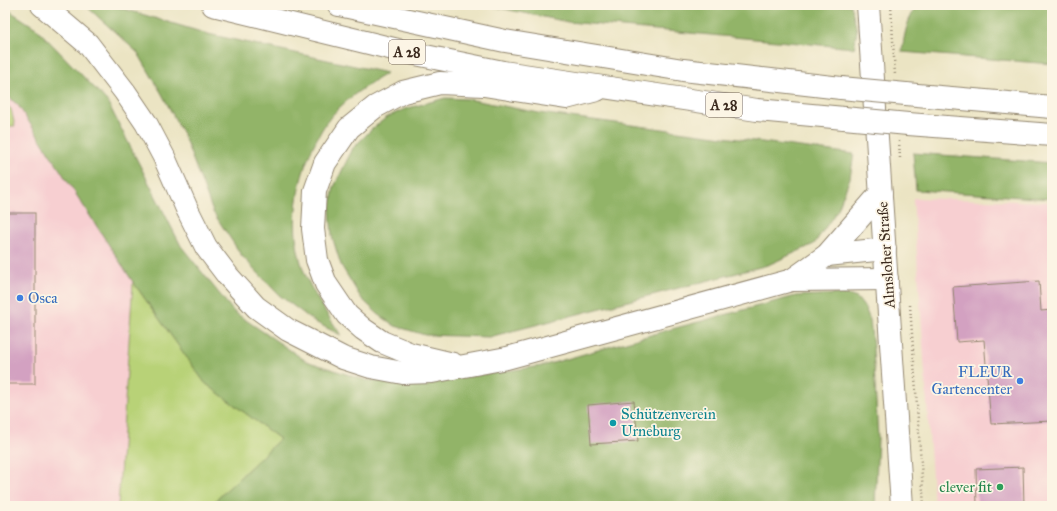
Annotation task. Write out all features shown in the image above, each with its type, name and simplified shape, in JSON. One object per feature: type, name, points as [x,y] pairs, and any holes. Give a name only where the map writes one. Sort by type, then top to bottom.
[{"type":"main road","points":[[42,5],[88,44],[125,92],[146,123],[164,157],[206,247],[228,276],[256,306],[288,330],[343,358],[371,367],[403,373],[432,372],[507,358],[792,280],[887,279]]},
{"type":"main road","name":"A 28","points":[[213,5],[406,52],[503,72],[603,88],[757,110],[844,118],[903,128],[1052,135]]},
{"type":"main road","name":"A 28","points":[[339,5],[506,41],[683,70],[841,88],[901,86],[1052,107]]},
{"type":"main road","name":"Almsloher Straße","points":[[868,5],[902,506]]},
{"type":"main road","points":[[462,366],[411,354],[382,342],[363,329],[347,314],[326,284],[316,260],[313,229],[315,191],[325,163],[349,128],[375,107],[403,92],[440,83],[484,85],[566,98],[603,88]]},
{"type":"main road","points":[[792,280],[827,256],[881,193]]},
{"type":"main road","points":[[827,256],[885,249]]},
{"type":"path","points":[[891,5],[901,86]]},
{"type":"path","points":[[900,165],[903,128]]},
{"type":"path","points":[[909,298],[924,506]]},
{"type":"shaded area","points":[[5,94],[19,106],[133,279],[118,506],[5,506],[5,126],[15,126],[11,109],[5,104]]},
{"type":"shaded area","points":[[913,198],[1052,202],[1052,506],[934,506]]},
{"type":"green space","points":[[85,5],[111,5],[208,34],[387,73],[346,101],[326,123],[309,157],[302,175],[298,194],[296,232],[298,251],[303,269],[315,295],[341,335],[315,322],[279,295],[242,256],[213,212],[184,136],[138,53]]},
{"type":"green space","points":[[485,5],[851,5],[857,31],[854,48],[568,22]]},
{"type":"green space","points":[[918,5],[1052,5],[1052,64],[902,52],[909,21]]},
{"type":"green space","points":[[5,8],[36,28],[107,101],[181,246],[234,312],[306,361],[365,380],[407,382],[449,379],[542,366],[668,330],[796,296],[845,294],[857,298],[865,308],[870,320],[873,348],[878,438],[875,506],[210,506],[280,439],[205,383],[133,282],[18,105],[5,94]]},
{"type":"green space","points":[[445,98],[468,99],[539,113],[854,154],[850,178],[838,209],[814,244],[768,265],[489,337],[425,335],[395,326],[378,314],[361,298],[341,265],[332,236],[330,209],[334,187],[353,148],[372,129],[387,117],[405,109]]},
{"type":"green space","points":[[5,104],[11,109],[15,126],[5,126]]},
{"type":"green space","points":[[913,153],[1052,163],[1052,199],[916,190]]},
{"type":"green space","points":[[133,282],[205,383],[280,439],[210,506],[118,506]]},
{"type":"building","name":"Osca","points":[[5,213],[35,213],[35,384],[5,384]]},
{"type":"building","name":"FLEUR Gartencenter","points":[[1039,281],[1041,311],[1052,310],[1052,421],[991,424],[984,340],[957,342],[953,287]]},
{"type":"building","name":"Schützenverein Urneburg","points":[[634,401],[638,441],[591,444],[588,405]]},
{"type":"building","name":"clever fit","points":[[1023,467],[1024,506],[977,506],[976,469]]},
{"type":"place","name":"Osca","points":[[20,298]]},
{"type":"place","name":"FLEUR Gartencenter","points":[[1020,381]]},
{"type":"place","name":"Schützenverein Urneburg","points":[[613,423]]},
{"type":"place","name":"clever fit","points":[[1000,487]]}]
